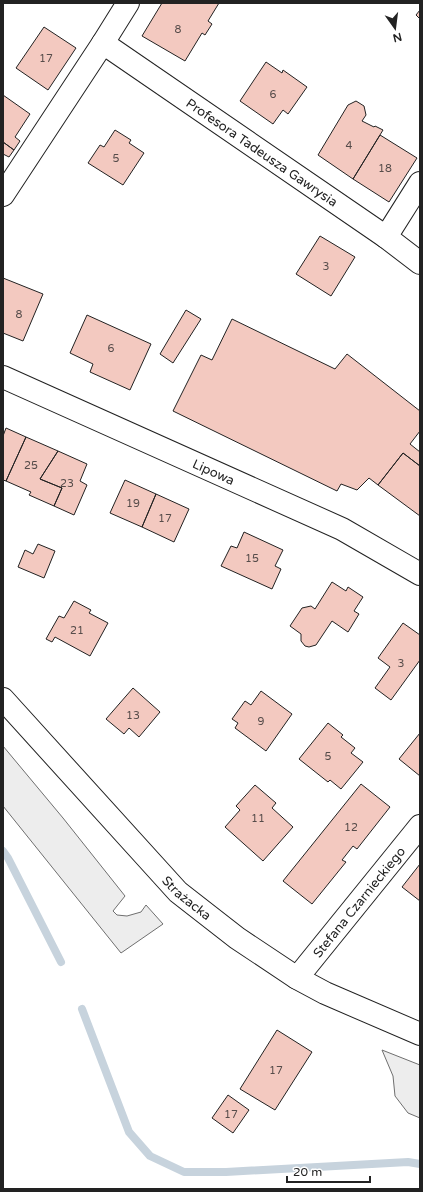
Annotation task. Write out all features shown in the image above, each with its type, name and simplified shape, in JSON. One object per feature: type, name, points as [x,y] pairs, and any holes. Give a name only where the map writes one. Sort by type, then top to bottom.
[{"type":"street","points":[[3,195],[128,3]]},
{"type":"street","name":"Profesora Tadeusza Gawrysia","points":[[103,43],[386,237],[420,263]]},
{"type":"street","points":[[386,237],[420,183]]},
{"type":"street","name":"Lipowa","points":[[3,377],[342,529],[420,574]]},
{"type":"street","name":"Strażacka","points":[[3,699],[178,892],[237,938],[297,978],[420,1034]]},
{"type":"street","name":"Stefana Czarnieckiego","points":[[297,978],[420,826]]},
{"type":"shaded area","points":[[3,746],[125,896],[113,911],[117,915],[127,916],[141,912],[146,905],[163,924],[121,953],[3,806]]},
{"type":"shaded area","points":[[382,1050],[420,1065],[420,1118],[408,1113],[395,1096],[393,1076]]},
{"type":"building","points":[[162,3],[219,3],[208,21],[212,24],[205,35],[202,33],[185,61],[142,36]]},
{"type":"building","points":[[420,10],[420,19],[416,15]]},
{"type":"building","points":[[44,27],[76,48],[48,90],[16,68]]},
{"type":"building","points":[[266,62],[282,73],[283,70],[307,87],[288,114],[283,110],[273,124],[240,101]]},
{"type":"building","points":[[3,95],[30,114],[15,137],[20,141],[14,150],[3,142]]},
{"type":"building","points":[[356,101],[364,106],[366,115],[362,121],[383,130],[353,179],[318,155],[348,105]]},
{"type":"building","points":[[115,130],[131,140],[129,143],[144,153],[123,185],[88,163],[100,145],[104,147]]},
{"type":"building","points":[[380,135],[417,158],[389,202],[353,179]]},
{"type":"building","points":[[3,142],[14,150],[9,157],[3,154]]},
{"type":"building","points":[[320,236],[355,257],[331,296],[296,274]]},
{"type":"building","points":[[3,278],[43,294],[23,341],[3,333]]},
{"type":"building","points":[[186,310],[201,319],[173,363],[160,354]]},
{"type":"building","points":[[87,315],[151,344],[130,390],[90,372],[93,364],[70,353]]},
{"type":"building","points":[[232,319],[335,369],[347,354],[420,411],[420,431],[410,444],[420,452],[420,466],[403,453],[378,485],[369,478],[357,490],[341,484],[337,491],[173,411],[201,355],[212,360]]},
{"type":"building","points":[[6,428],[26,437],[6,481],[3,480],[3,436]]},
{"type":"building","points":[[26,437],[58,451],[40,479],[62,488],[54,506],[29,495],[31,492],[6,481]]},
{"type":"building","points":[[58,451],[87,464],[80,481],[87,485],[74,515],[54,506],[62,488],[40,479]]},
{"type":"building","points":[[403,453],[420,466],[420,516],[378,485]]},
{"type":"building","points":[[125,480],[156,494],[142,527],[110,513]]},
{"type":"building","points":[[156,494],[189,509],[174,542],[142,527]]},
{"type":"building","points":[[244,532],[283,550],[275,566],[281,569],[272,589],[221,566],[231,546],[237,548]]},
{"type":"building","points":[[38,544],[55,551],[44,578],[18,567],[25,550],[33,554]]},
{"type":"building","points":[[332,582],[346,591],[348,587],[363,597],[354,611],[359,614],[348,632],[332,621],[316,645],[309,647],[305,646],[301,641],[301,634],[290,626],[302,608],[311,606],[315,609]]},
{"type":"building","points":[[74,601],[91,610],[89,613],[108,623],[90,656],[55,637],[52,642],[46,639],[59,616],[64,618]]},
{"type":"building","points":[[403,623],[420,635],[420,660],[391,700],[375,688],[390,667],[378,658]]},
{"type":"building","points":[[133,688],[160,712],[139,737],[129,728],[124,734],[106,719]]},
{"type":"building","points":[[261,691],[292,714],[266,751],[235,728],[238,723],[232,719],[245,701],[251,705]]},
{"type":"building","points":[[328,723],[343,735],[341,737],[355,748],[351,753],[363,762],[341,789],[330,780],[328,782],[299,759]]},
{"type":"building","points":[[420,733],[420,776],[399,759]]},
{"type":"building","points":[[361,784],[390,807],[357,849],[353,846],[342,860],[346,862],[312,904],[283,881]]},
{"type":"building","points":[[255,785],[276,803],[272,808],[293,827],[263,861],[225,827],[240,810],[236,806]]},
{"type":"building","points":[[420,864],[420,901],[402,887]]},
{"type":"building","points":[[277,1030],[312,1052],[275,1110],[240,1089]]},
{"type":"building","points":[[228,1095],[249,1110],[233,1133],[212,1118]]},
{"type":"waterway","points":[[3,851],[61,962]]},
{"type":"waterway","points":[[82,1009],[129,1132],[150,1156],[184,1172],[226,1172],[408,1162],[420,1164]]}]
